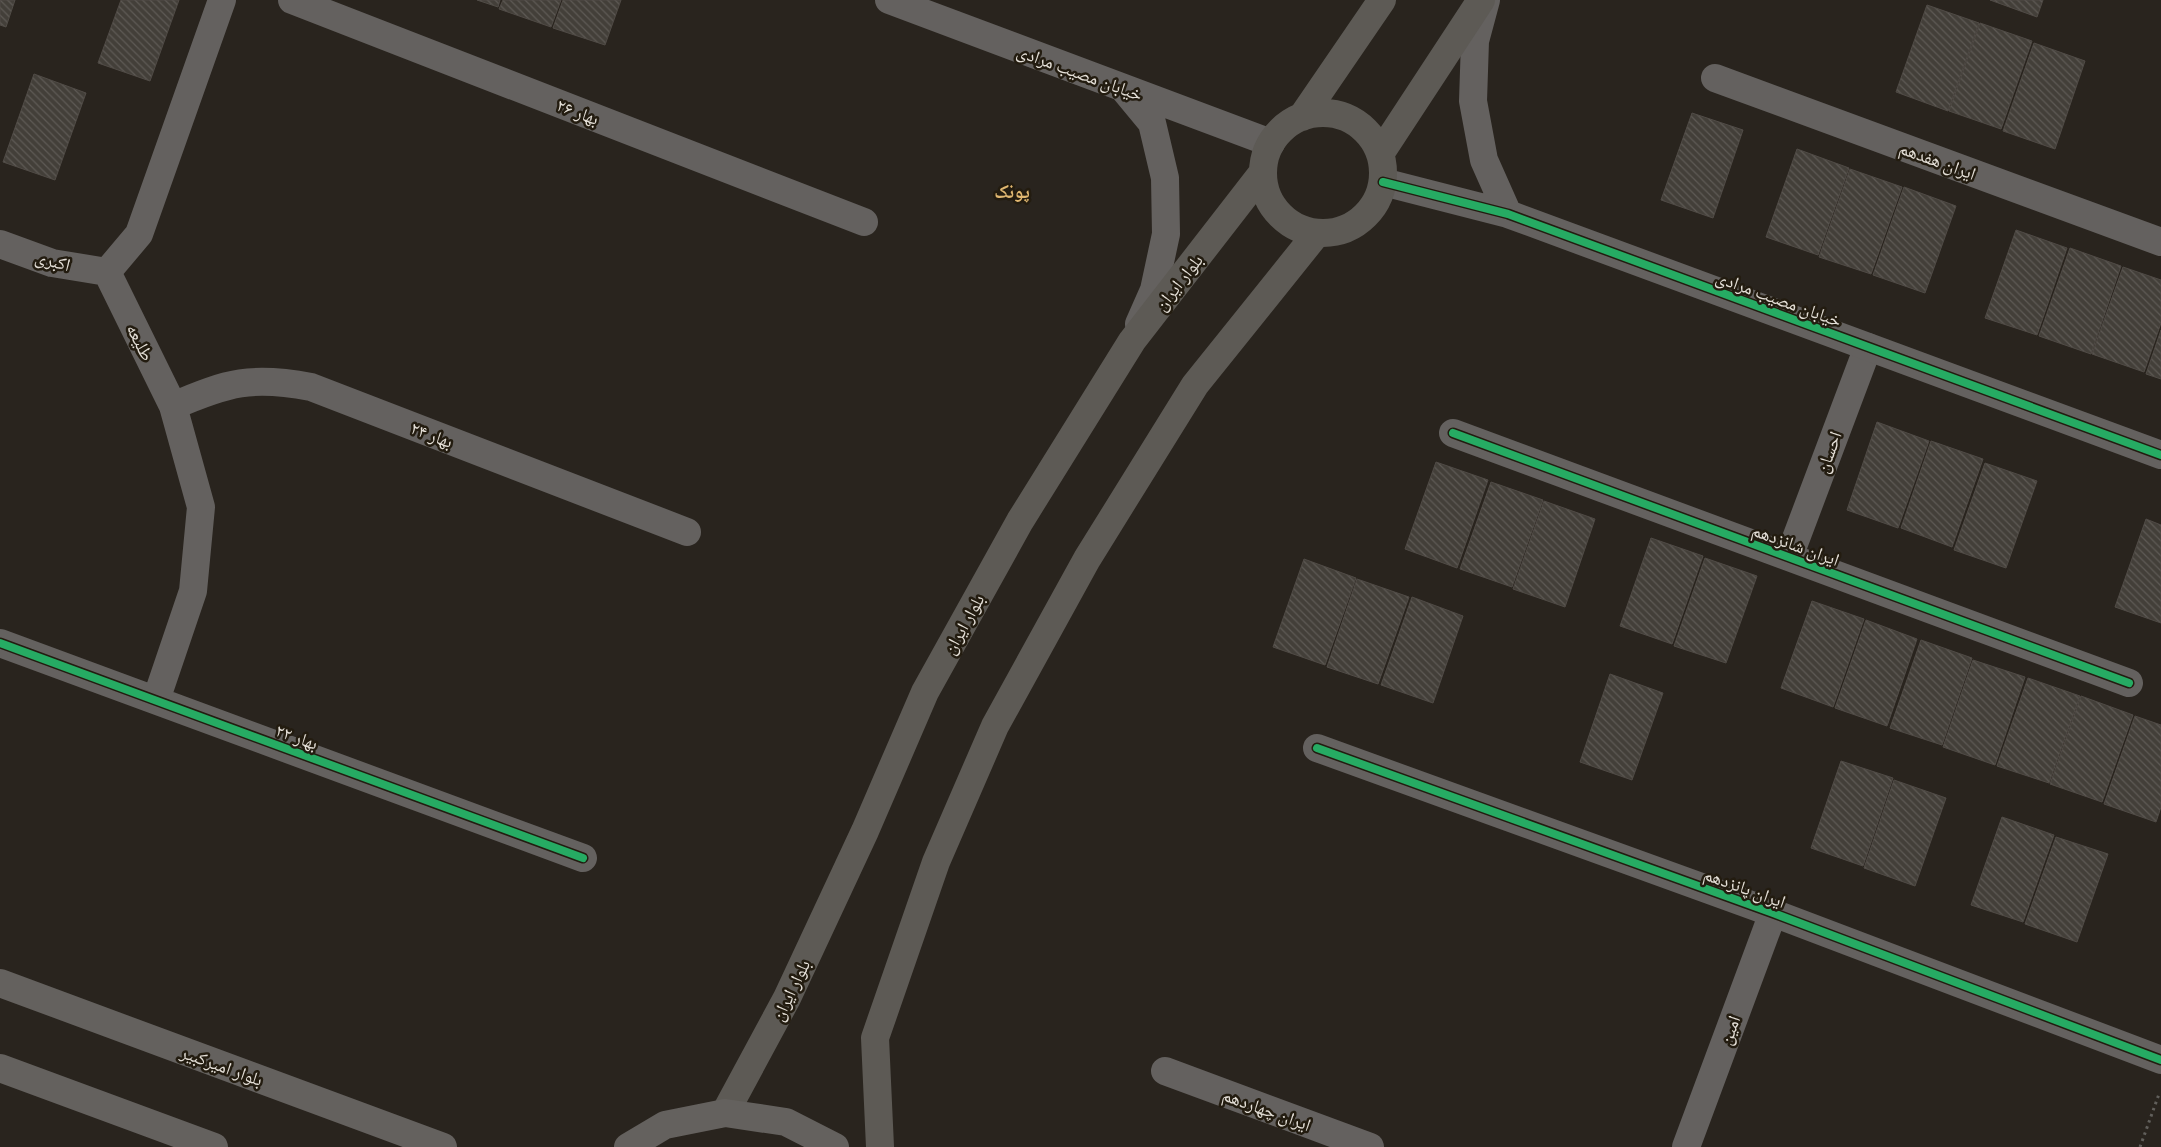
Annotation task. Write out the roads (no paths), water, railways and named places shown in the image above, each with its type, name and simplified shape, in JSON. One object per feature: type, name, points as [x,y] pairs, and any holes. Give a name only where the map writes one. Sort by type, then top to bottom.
[{"type":"main road","points":[[1302,117],[1382,0]]},
{"type":"main road","points":[[1380,154],[1480,0]]},
{"type":"main road","points":[[1326,114],[1349,119],[1368,134],[1380,154],[1383,182],[1377,200],[1367,215],[1344,229],[1317,233],[1289,223],[1278,213],[1267,194],[1263,172],[1265,157],[1271,143],[1290,123],[1302,117],[1326,114]]},
{"type":"main road","name":"بلوار ایران","points":[[725,1113],[787,998],[865,831],[925,692],[1020,521],[1132,341],[1263,172]]},
{"type":"main road","points":[[880,1147],[875,1038],[936,862],[995,726],[1087,559],[1195,386],[1317,233]]},
{"type":"main road","name":"بلوار امیرکبیر","points":[[0,982],[444,1147]]},
{"type":"main road","points":[[0,1068],[214,1147]]},
{"type":"main road","points":[[628,1147],[665,1125],[725,1113],[786,1122],[835,1147]]},
{"type":"street","points":[[107,272],[139,234],[222,0]]},
{"type":"street","name":"بهار ۲۶","points":[[292,0],[864,222]]},
{"type":"street","name":"خیابان مصیب مرادی","points":[[889,0],[1271,143]]},
{"type":"street","points":[[1486,0],[1475,42],[1473,101],[1484,160],[1508,214]]},
{"type":"street","name":"ایران هفدهم","points":[[1715,78],[2161,242]]},
{"type":"street","points":[[1122,87],[1152,123],[1165,178],[1166,234],[1154,290],[1132,341]]},
{"type":"street","name":"خیابان مصیب مرادی","points":[[1383,182],[1508,214],[2161,455]]},
{"type":"street","name":"اکبری","points":[[0,244],[52,263],[107,272]]},
{"type":"street","name":"طلیعه","points":[[107,272],[173,406],[200,507],[193,591],[156,700]]},
{"type":"street","name":"احسان","points":[[1789,557],[1868,347]]},
{"type":"street","name":"بهار ۲۴","points":[[173,406],[210,390],[243,382],[278,381],[311,387],[687,532]]},
{"type":"street","name":"ایران شانزدهم","points":[[1453,433],[2129,683]]},
{"type":"street","name":"بهار ۲۲","points":[[0,642],[583,858]]},
{"type":"street","name":"ایران پانزدهم","points":[[1317,748],[1773,913],[2161,1060]]},
{"type":"street","name":"امین","points":[[1686,1147],[1773,913]]},
{"type":"street","name":"ایران چهاردهم","points":[[1165,1071],[1370,1147]]},
{"type":"district","name":"پونک","points":[[1012,190]]}]
